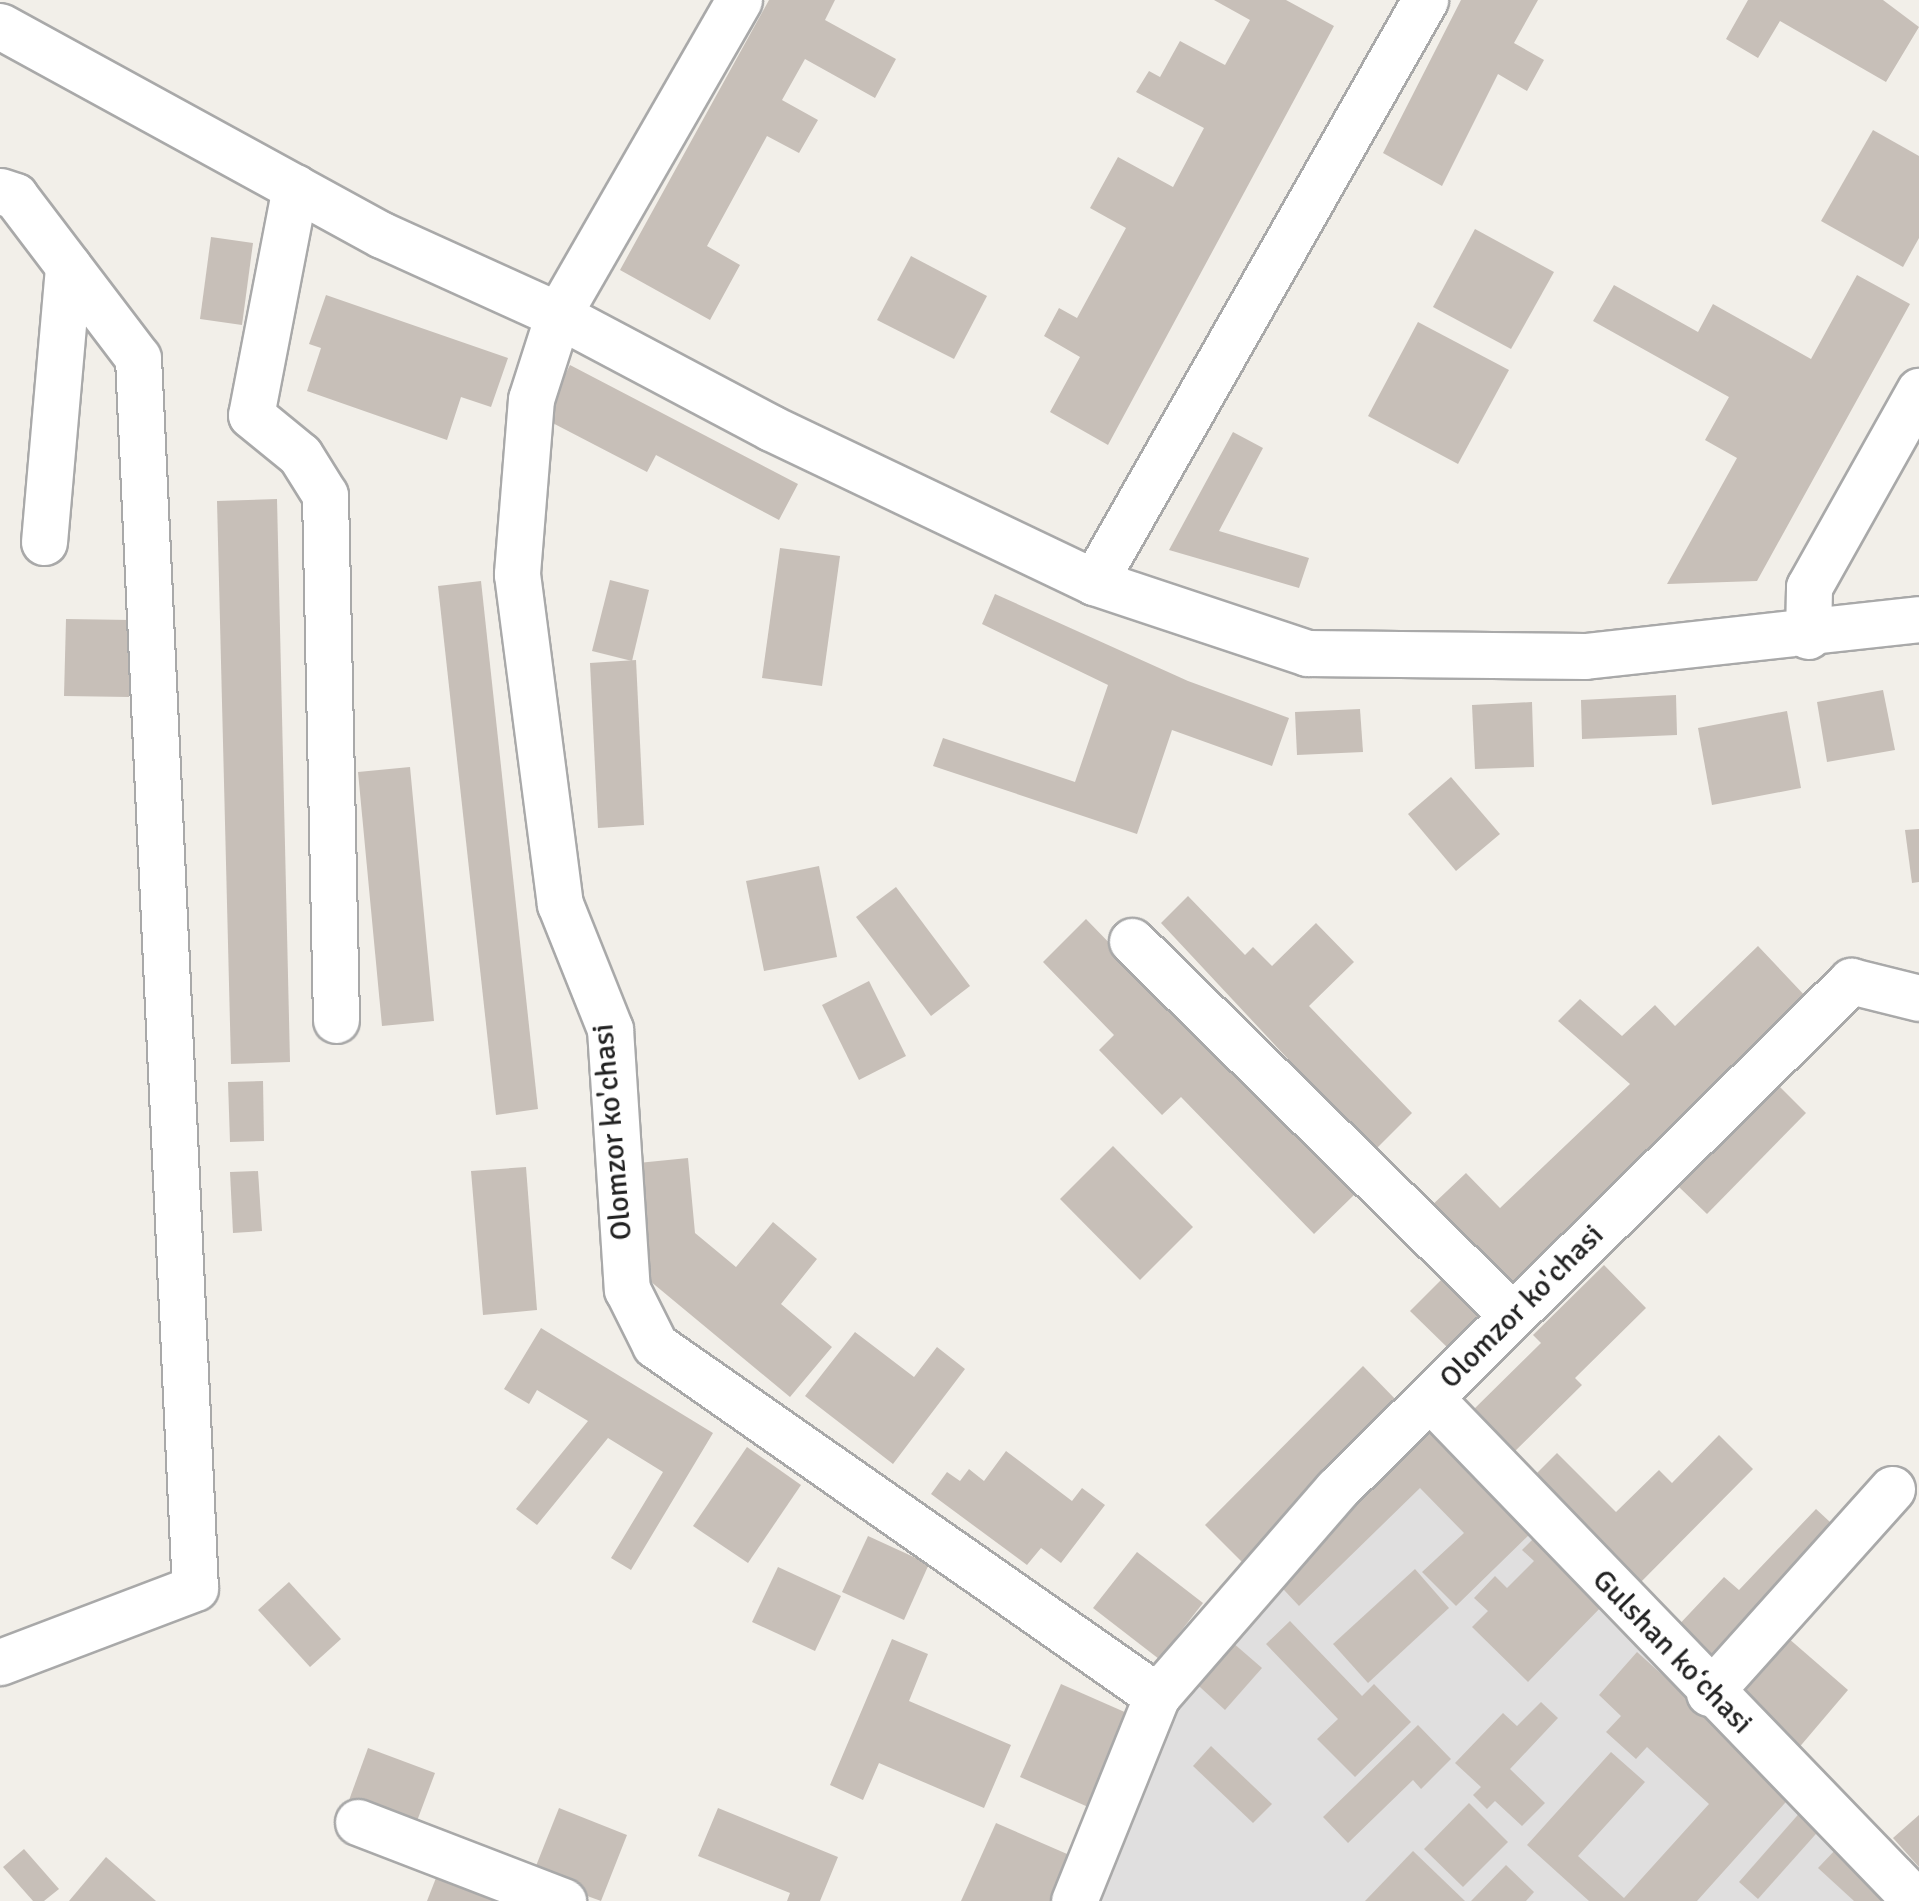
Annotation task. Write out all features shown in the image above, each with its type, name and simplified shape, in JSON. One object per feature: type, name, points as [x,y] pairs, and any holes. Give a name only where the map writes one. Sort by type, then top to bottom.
[{"type":"street","name":"Olomzor ko'chasi","points":[[739,0],[558,315],[531,399],[517,574],[560,904],[610,1029],[627,1289],[655,1344],[1157,1696]]},
{"type":"street","points":[[1094,582],[1425,0]]},
{"type":"street","points":[[0,26],[295,187],[558,315],[771,428],[1094,582],[1308,654],[1585,656],[1808,636],[1919,619]]},
{"type":"street","points":[[0,1662],[195,1588],[138,358],[5,184]]},
{"type":"street","points":[[295,187],[251,415],[300,455],[325,495],[336,1020]]},
{"type":"street","points":[[44,542],[68,266]]},
{"type":"street","points":[[1808,636],[1809,587],[1919,391]]},
{"type":"street","points":[[1132,940],[1511,1314]]},
{"type":"street","name":"Olomzor ko'chasi","points":[[1074,1901],[1157,1696],[1337,1489],[1850,980],[1919,998]]},
{"type":"street","name":"Gulshan koʻchasi","points":[[1431,1399],[1709,1693],[1916,1901]]},
{"type":"street","points":[[1709,1693],[1892,1489]]},
{"type":"street","points":[[358,1822],[561,1901]]},
{"type":"shaded area","points":[[1425,1412],[1908,1901],[1086,1901],[1171,1697]]},
{"type":"building","points":[[769,0],[835,0],[825,20],[896,59],[875,98],[805,59],[782,100],[818,120],[799,153],[767,136],[707,246],[740,265],[710,320],[620,270]]},
{"type":"building","points":[[1214,0],[1286,0],[1334,26],[1108,445],[1050,412],[1080,357],[1044,336],[1059,308],[1077,318],[1126,228],[1090,208],[1118,157],[1173,187],[1204,128],[1136,92],[1149,71],[1160,77],[1180,41],[1225,65],[1250,20]]},
{"type":"building","points":[[1461,0],[1538,0],[1514,43],[1544,60],[1527,91],[1498,74],[1442,186],[1383,153]]},
{"type":"building","points":[[1748,0],[1883,0],[1919,27],[1886,82],[1780,21],[1758,58],[1726,39]]},
{"type":"building","points":[[1873,130],[1919,156],[1919,238],[1903,267],[1821,221]]},
{"type":"building","points":[[1475,229],[1554,272],[1511,349],[1433,307]]},
{"type":"building","points":[[211,237],[253,243],[242,325],[200,319]]},
{"type":"building","points":[[911,256],[987,296],[954,359],[877,320]]},
{"type":"building","points":[[1857,275],[1910,304],[1757,581],[1667,584],[1737,458],[1705,440],[1729,397],[1593,321],[1614,285],[1698,332],[1713,304],[1811,359]]},
{"type":"building","points":[[326,295],[508,358],[491,407],[461,397],[447,440],[307,391],[321,348],[309,344]]},
{"type":"building","points":[[1418,322],[1509,370],[1458,464],[1368,416]]},
{"type":"building","points":[[570,365],[798,484],[779,520],[656,455],[647,472],[543,418]]},
{"type":"building","points":[[1233,432],[1263,448],[1219,531],[1309,558],[1299,588],[1169,550]]},
{"type":"building","points":[[277,499],[290,1062],[231,1064],[217,501]]},
{"type":"building","points":[[780,548],[840,556],[822,686],[762,678]]},
{"type":"building","points":[[610,580],[649,590],[632,661],[592,651]]},
{"type":"building","points":[[481,581],[538,1109],[496,1115],[438,586]]},
{"type":"building","points":[[995,594],[1188,681],[1289,718],[1272,766],[1172,730],[1137,834],[933,766],[943,738],[1075,782],[1108,685],[982,624]]},
{"type":"building","points":[[66,619],[131,620],[129,697],[64,696]]},
{"type":"building","points":[[636,660],[644,825],[598,828],[590,663]]},
{"type":"building","points":[[1883,690],[1895,750],[1827,762],[1817,702]]},
{"type":"building","points":[[1676,695],[1677,735],[1582,739],[1581,700]]},
{"type":"building","points":[[1532,702],[1534,767],[1475,769],[1472,705]]},
{"type":"building","points":[[1360,709],[1363,752],[1297,755],[1295,712]]},
{"type":"building","points":[[1787,711],[1801,788],[1712,805],[1698,728]]},
{"type":"building","points":[[410,767],[434,1021],[382,1026],[358,772]]},
{"type":"building","points":[[1451,777],[1500,834],[1456,871],[1408,814]]},
{"type":"building","points":[[1919,829],[1919,882],[1912,883],[1905,830]]},
{"type":"building","points":[[819,866],[837,957],[764,971],[746,881]]},
{"type":"building","points":[[896,887],[970,986],[931,1016],[856,917]]},
{"type":"building","points":[[1188,896],[1245,955],[1253,947],[1272,966],[1316,923],[1354,962],[1309,1006],[1412,1113],[1374,1151],[1161,923]]},
{"type":"building","points":[[1086,919],[1354,1195],[1314,1234],[1181,1097],[1162,1115],[1099,1050],[1114,1035],[1043,962]]},
{"type":"building","points":[[1758,946],[1808,999],[1506,1291],[1428,1209],[1466,1173],[1500,1208],[1630,1084],[1558,1021],[1580,999],[1622,1036],[1655,1005],[1675,1026]]},
{"type":"building","points":[[869,981],[906,1056],[859,1080],[822,1005]]},
{"type":"building","points":[[263,1081],[264,1141],[230,1142],[228,1082]]},
{"type":"building","points":[[1779,1086],[1806,1113],[1707,1214],[1679,1187]]},
{"type":"building","points":[[1113,1146],[1193,1227],[1140,1280],[1060,1199]]},
{"type":"building","points":[[688,1158],[695,1233],[736,1267],[773,1222],[817,1259],[781,1304],[832,1347],[790,1397],[638,1271],[628,1164]]},
{"type":"building","points":[[526,1167],[537,1310],[483,1315],[471,1171]]},
{"type":"building","points":[[258,1171],[262,1231],[233,1233],[230,1172]]},
{"type":"building","points":[[1604,1265],[1646,1308],[1575,1378],[1582,1385],[1510,1456],[1469,1414],[1541,1343],[1533,1335]]},
{"type":"building","points":[[1446,1275],[1486,1314],[1451,1351],[1410,1311]]},
{"type":"building","points":[[541,1328],[713,1433],[631,1570],[611,1558],[663,1472],[608,1438],[537,1525],[516,1509],[588,1421],[537,1390],[529,1404],[504,1389]]},
{"type":"building","points":[[855,1332],[914,1377],[937,1347],[965,1369],[893,1464],[805,1396]]},
{"type":"building","points":[[1363,1366],[1400,1404],[1243,1563],[1205,1525]]},
{"type":"building","points":[[1427,1423],[1532,1532],[1456,1606],[1422,1572],[1464,1533],[1420,1488],[1299,1606],[1271,1576]]},
{"type":"building","points":[[1719,1435],[1753,1469],[1635,1588],[1529,1481],[1557,1453],[1616,1512],[1659,1470],[1672,1483]]},
{"type":"building","points":[[747,1447],[801,1485],[748,1563],[693,1526]]},
{"type":"building","points":[[1006,1451],[1072,1501],[1082,1488],[1105,1505],[1061,1563],[1041,1548],[1027,1565],[931,1494],[947,1472],[960,1481],[969,1469],[984,1481]]},
{"type":"building","points":[[1816,1509],[1844,1535],[1715,1671],[1673,1631],[1724,1577],[1739,1590]]},
{"type":"building","points":[[1537,1535],[1606,1602],[1528,1682],[1472,1627],[1488,1611],[1474,1598],[1495,1576],[1507,1588],[1534,1561],[1522,1550]]},
{"type":"building","points":[[868,1536],[929,1564],[904,1620],[842,1592]]},
{"type":"building","points":[[1137,1552],[1203,1603],[1159,1659],[1093,1608]]},
{"type":"building","points":[[778,1567],[841,1596],[815,1651],[752,1622]]},
{"type":"building","points":[[1415,1569],[1449,1608],[1368,1683],[1333,1644]]},
{"type":"building","points":[[289,1582],[341,1639],[310,1667],[258,1610]]},
{"type":"building","points":[[1290,1621],[1362,1696],[1374,1684],[1411,1722],[1355,1777],[1317,1739],[1338,1719],[1266,1644]]},
{"type":"building","points":[[1780,1631],[1848,1690],[1797,1750],[1728,1692]]},
{"type":"building","points":[[1225,1636],[1262,1668],[1225,1710],[1189,1677]]},
{"type":"building","points":[[892,1639],[928,1654],[909,1701],[1011,1745],[984,1808],[879,1763],[863,1800],[830,1785]]},
{"type":"building","points":[[1637,1652],[1794,1793],[1697,1901],[1589,1901],[1527,1845],[1611,1752],[1645,1782],[1578,1856],[1624,1898],[1709,1804],[1647,1747],[1636,1759],[1606,1732],[1621,1716],[1599,1695]]},
{"type":"building","points":[[1061,1684],[1136,1717],[1095,1810],[1020,1777]]},
{"type":"building","points":[[1541,1702],[1558,1718],[1510,1769],[1545,1803],[1522,1826],[1495,1801],[1487,1809],[1473,1795],[1481,1787],[1455,1763],[1503,1713],[1517,1726]]},
{"type":"building","points":[[1418,1725],[1451,1759],[1421,1789],[1413,1780],[1348,1843],[1323,1817]]},
{"type":"building","points":[[1211,1746],[1272,1804],[1253,1823],[1193,1766]]},
{"type":"building","points":[[368,1748],[435,1773],[414,1829],[348,1803]]},
{"type":"building","points":[[1469,1803],[1508,1842],[1463,1887],[1424,1849]]},
{"type":"building","points":[[559,1808],[627,1835],[601,1901],[532,1876]]},
{"type":"building","points":[[718,1808],[838,1857],[820,1901],[787,1901],[790,1893],[698,1856]]},
{"type":"building","points":[[1803,1809],[1823,1826],[1758,1899],[1739,1882]]},
{"type":"building","points":[[1919,1815],[1919,1867],[1893,1838]]},
{"type":"building","points":[[996,1823],[1074,1857],[1055,1901],[961,1901]]},
{"type":"building","points":[[1838,1847],[1896,1901],[1854,1901],[1818,1868]]},
{"type":"building","points":[[24,1849],[59,1889],[44,1901],[33,1901],[3,1867]]},
{"type":"building","points":[[1413,1851],[1465,1901],[1365,1901]]},
{"type":"building","points":[[106,1857],[156,1901],[69,1901]]},
{"type":"building","points":[[1506,1865],[1534,1892],[1526,1901],[1471,1901]]},
{"type":"building","points":[[436,1878],[496,1901],[427,1901]]}]
